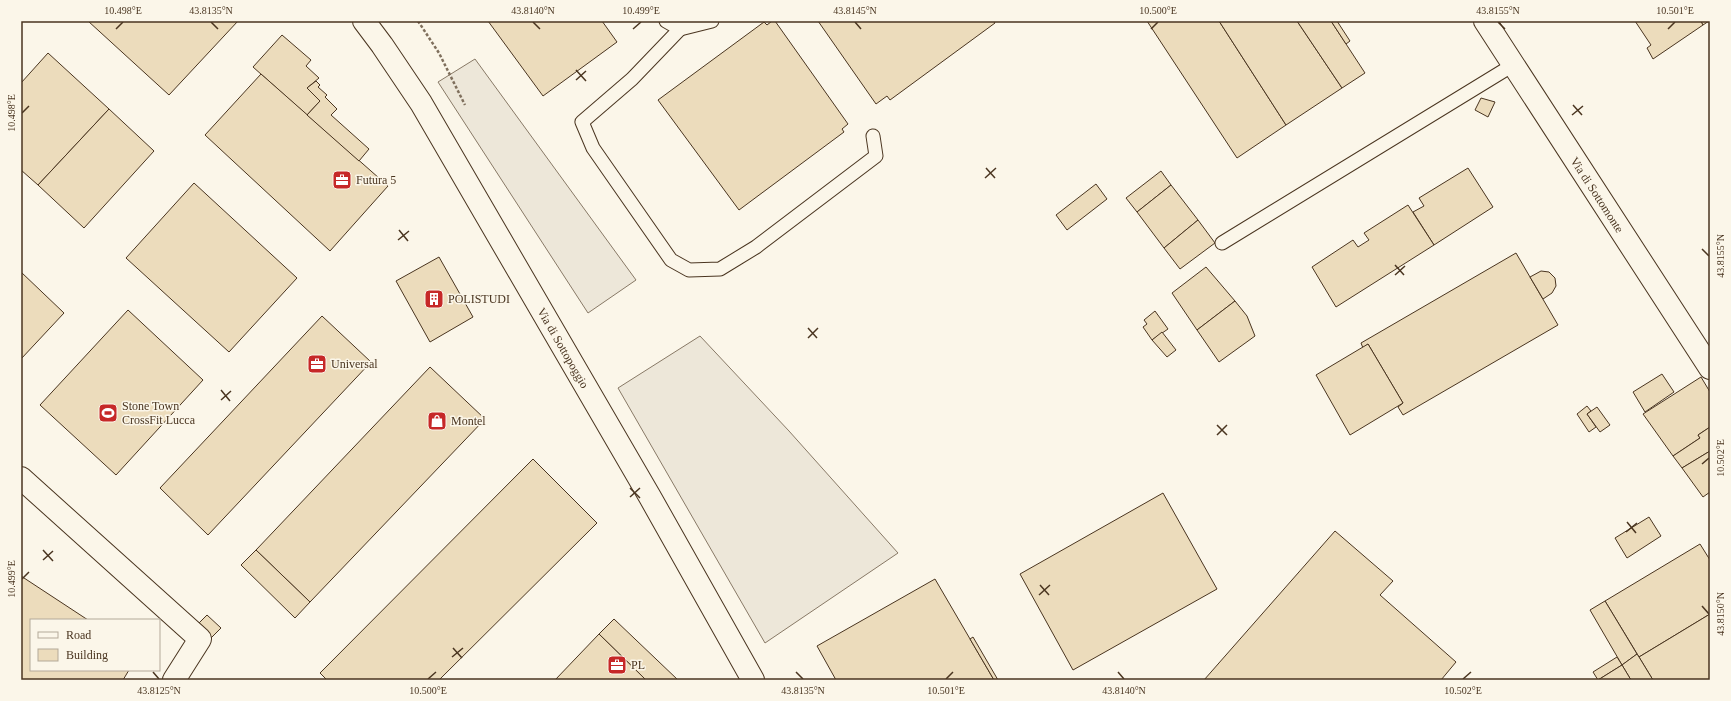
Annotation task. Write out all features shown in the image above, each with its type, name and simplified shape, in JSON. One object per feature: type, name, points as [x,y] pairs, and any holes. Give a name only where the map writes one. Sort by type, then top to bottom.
[{"type":"street","name":"Via di Sottopoggio","points":[[364,21],[421,103],[650,498],[753,680]]},
{"type":"street","name":"Via di Sottomonte","points":[[1486,21],[1710,368]]},
{"type":"street","points":[[21,478],[200,639],[174,680]]},
{"type":"lane","points":[[666,21],[680,29]]},
{"type":"lane","points":[[712,21],[680,29],[632,79],[582,122],[593,148],[672,260],[689,270],[720,269],[756,247],[876,156],[873,136]]},
{"type":"lane","points":[[1222,244],[1513,65]]},
{"type":"path","points":[[418,21],[439,53],[465,104]]},
{"type":"shaded area","points":[[475,59],[636,280],[588,313],[438,82]]},
{"type":"shaded area","points":[[700,336],[789,431],[898,553],[765,643],[618,388]]},
{"type":"building","points":[[88,21],[238,21],[169,95]]},
{"type":"building","points":[[488,21],[602,21],[617,42],[543,96]]},
{"type":"building","points":[[772,21],[775,21],[848,124],[842,129],[844,132],[739,210],[658,100],[764,22],[767,25]]},
{"type":"building","points":[[818,21],[994,21],[995,23],[890,100],[887,96],[876,104]]},
{"type":"building","points":[[1147,21],[1219,21],[1286,125],[1237,158]]},
{"type":"building","points":[[1219,21],[1297,21],[1342,88],[1286,125]]},
{"type":"building","points":[[1297,21],[1331,21],[1365,73],[1342,88]]},
{"type":"building","points":[[1331,21],[1337,21],[1350,41],[1346,44]]},
{"type":"building","points":[[1635,21],[1701,21],[1703,25],[1653,59],[1647,48],[1651,45]]},
{"type":"building","points":[[1701,21],[1709,21],[1703,25]]},
{"type":"building","points":[[282,35],[311,60],[306,66],[319,78],[307,88],[320,101],[307,115],[253,67]]},
{"type":"building","points":[[48,53],[109,109],[38,185],[21,170],[21,83]]},
{"type":"building","points":[[261,74],[388,186],[330,251],[205,135]]},
{"type":"building","points":[[316,81],[320,85],[318,87],[327,95],[325,97],[337,109],[331,115],[369,149],[359,161],[307,115],[320,101],[307,88]]},
{"type":"building","points":[[1481,98],[1495,102],[1488,117],[1475,110]]},
{"type":"building","points":[[109,109],[154,151],[84,228],[38,185]]},
{"type":"building","points":[[1468,168],[1493,207],[1434,245],[1413,212],[1424,206],[1419,198]]},
{"type":"building","points":[[1161,171],[1171,185],[1137,212],[1126,198]]},
{"type":"building","points":[[194,183],[297,278],[229,352],[126,258]]},
{"type":"building","points":[[1096,184],[1107,199],[1067,230],[1056,215]]},
{"type":"building","points":[[1171,185],[1198,220],[1164,248],[1137,212]]},
{"type":"building","points":[[1408,205],[1434,245],[1336,307],[1312,267],[1353,240],[1358,247],[1369,240],[1364,233]]},
{"type":"building","points":[[1198,220],[1215,243],[1180,269],[1164,248]]},
{"type":"building","points":[[1516,253],[1558,325],[1403,415],[1398,407],[1403,403],[1368,344],[1363,348],[1361,343]]},
{"type":"building","name":"POLISTUDI","points":[[439,257],[473,317],[430,342],[396,281]]},
{"type":"building","points":[[1206,267],[1235,301],[1197,330],[1172,293]]},
{"type":"building","points":[[1541,271],[1549,272],[1555,278],[1556,286],[1552,293],[1543,299],[1530,277]]},
{"type":"building","points":[[21,272],[64,313],[21,359]]},
{"type":"building","points":[[1235,301],[1247,316],[1255,336],[1219,362],[1197,330]]},
{"type":"building","points":[[128,310],[203,380],[116,475],[40,405]]},
{"type":"building","points":[[1155,311],[1168,329],[1152,340],[1143,327],[1147,324],[1144,320]]},
{"type":"building","points":[[322,316],[371,362],[208,535],[160,488]]},
{"type":"building","points":[[1162,332],[1176,350],[1167,357],[1152,340]]},
{"type":"building","points":[[1368,344],[1403,403],[1350,435],[1316,375]]},
{"type":"building","points":[[430,367],[485,419],[310,602],[256,550]]},
{"type":"building","points":[[1662,374],[1674,392],[1645,412],[1633,392]]},
{"type":"building","points":[[1701,377],[1710,392],[1710,427],[1698,435],[1700,438],[1673,456],[1643,414]]},
{"type":"building","points":[[1587,406],[1591,411],[1587,414],[1596,427],[1589,432],[1577,414]]},
{"type":"building","points":[[1597,407],[1610,425],[1600,432],[1587,414]]},
{"type":"building","points":[[1710,427],[1710,451],[1682,468],[1673,456],[1700,438],[1698,435]]},
{"type":"building","points":[[1710,451],[1710,492],[1703,497],[1682,468]]},
{"type":"building","points":[[533,459],[597,523],[439,680],[327,680],[320,673]]},
{"type":"building","points":[[1163,493],[1217,589],[1073,670],[1020,574]]},
{"type":"building","points":[[1649,517],[1661,536],[1627,558],[1615,538]]},
{"type":"building","points":[[1335,531],[1393,581],[1380,595],[1456,662],[1441,680],[1204,680]]},
{"type":"building","points":[[1700,544],[1710,560],[1710,614],[1639,657],[1605,601]]},
{"type":"building","points":[[256,550],[310,602],[295,618],[241,565]]},
{"type":"building","points":[[21,576],[86,619],[30,619],[30,671],[128,671],[123,680],[21,680]]},
{"type":"building","points":[[935,579],[994,680],[836,680],[817,646]]},
{"type":"building","points":[[1605,601],[1637,654],[1622,665],[1590,610]]},
{"type":"building","points":[[1710,614],[1710,680],[1653,680],[1639,657]]},
{"type":"building","points":[[207,615],[221,628],[209,640],[195,627]]},
{"type":"building","points":[[614,619],[678,680],[646,680],[599,634]]},
{"type":"building","points":[[599,634],[646,680],[555,680]]},
{"type":"building","points":[[973,637],[998,680],[994,680],[970,639]]},
{"type":"building","points":[[1637,654],[1653,680],[1631,680],[1622,665]]},
{"type":"building","points":[[1617,657],[1622,665],[1598,680],[1593,672]]},
{"type":"building","points":[[1622,665],[1631,680],[1598,680]]},
{"type":"place","name":"Futura 5","points":[[342,180]]},
{"type":"place","name":"POLISTUDI","points":[[434,299]]},
{"type":"place","name":"Universal","points":[[317,364]]},
{"type":"place","name":"Stone Town CrossFit Lucca","points":[[108,413]]},
{"type":"place","name":"Montel","points":[[437,421]]},
{"type":"place","name":"PL","points":[[617,665]]}]
